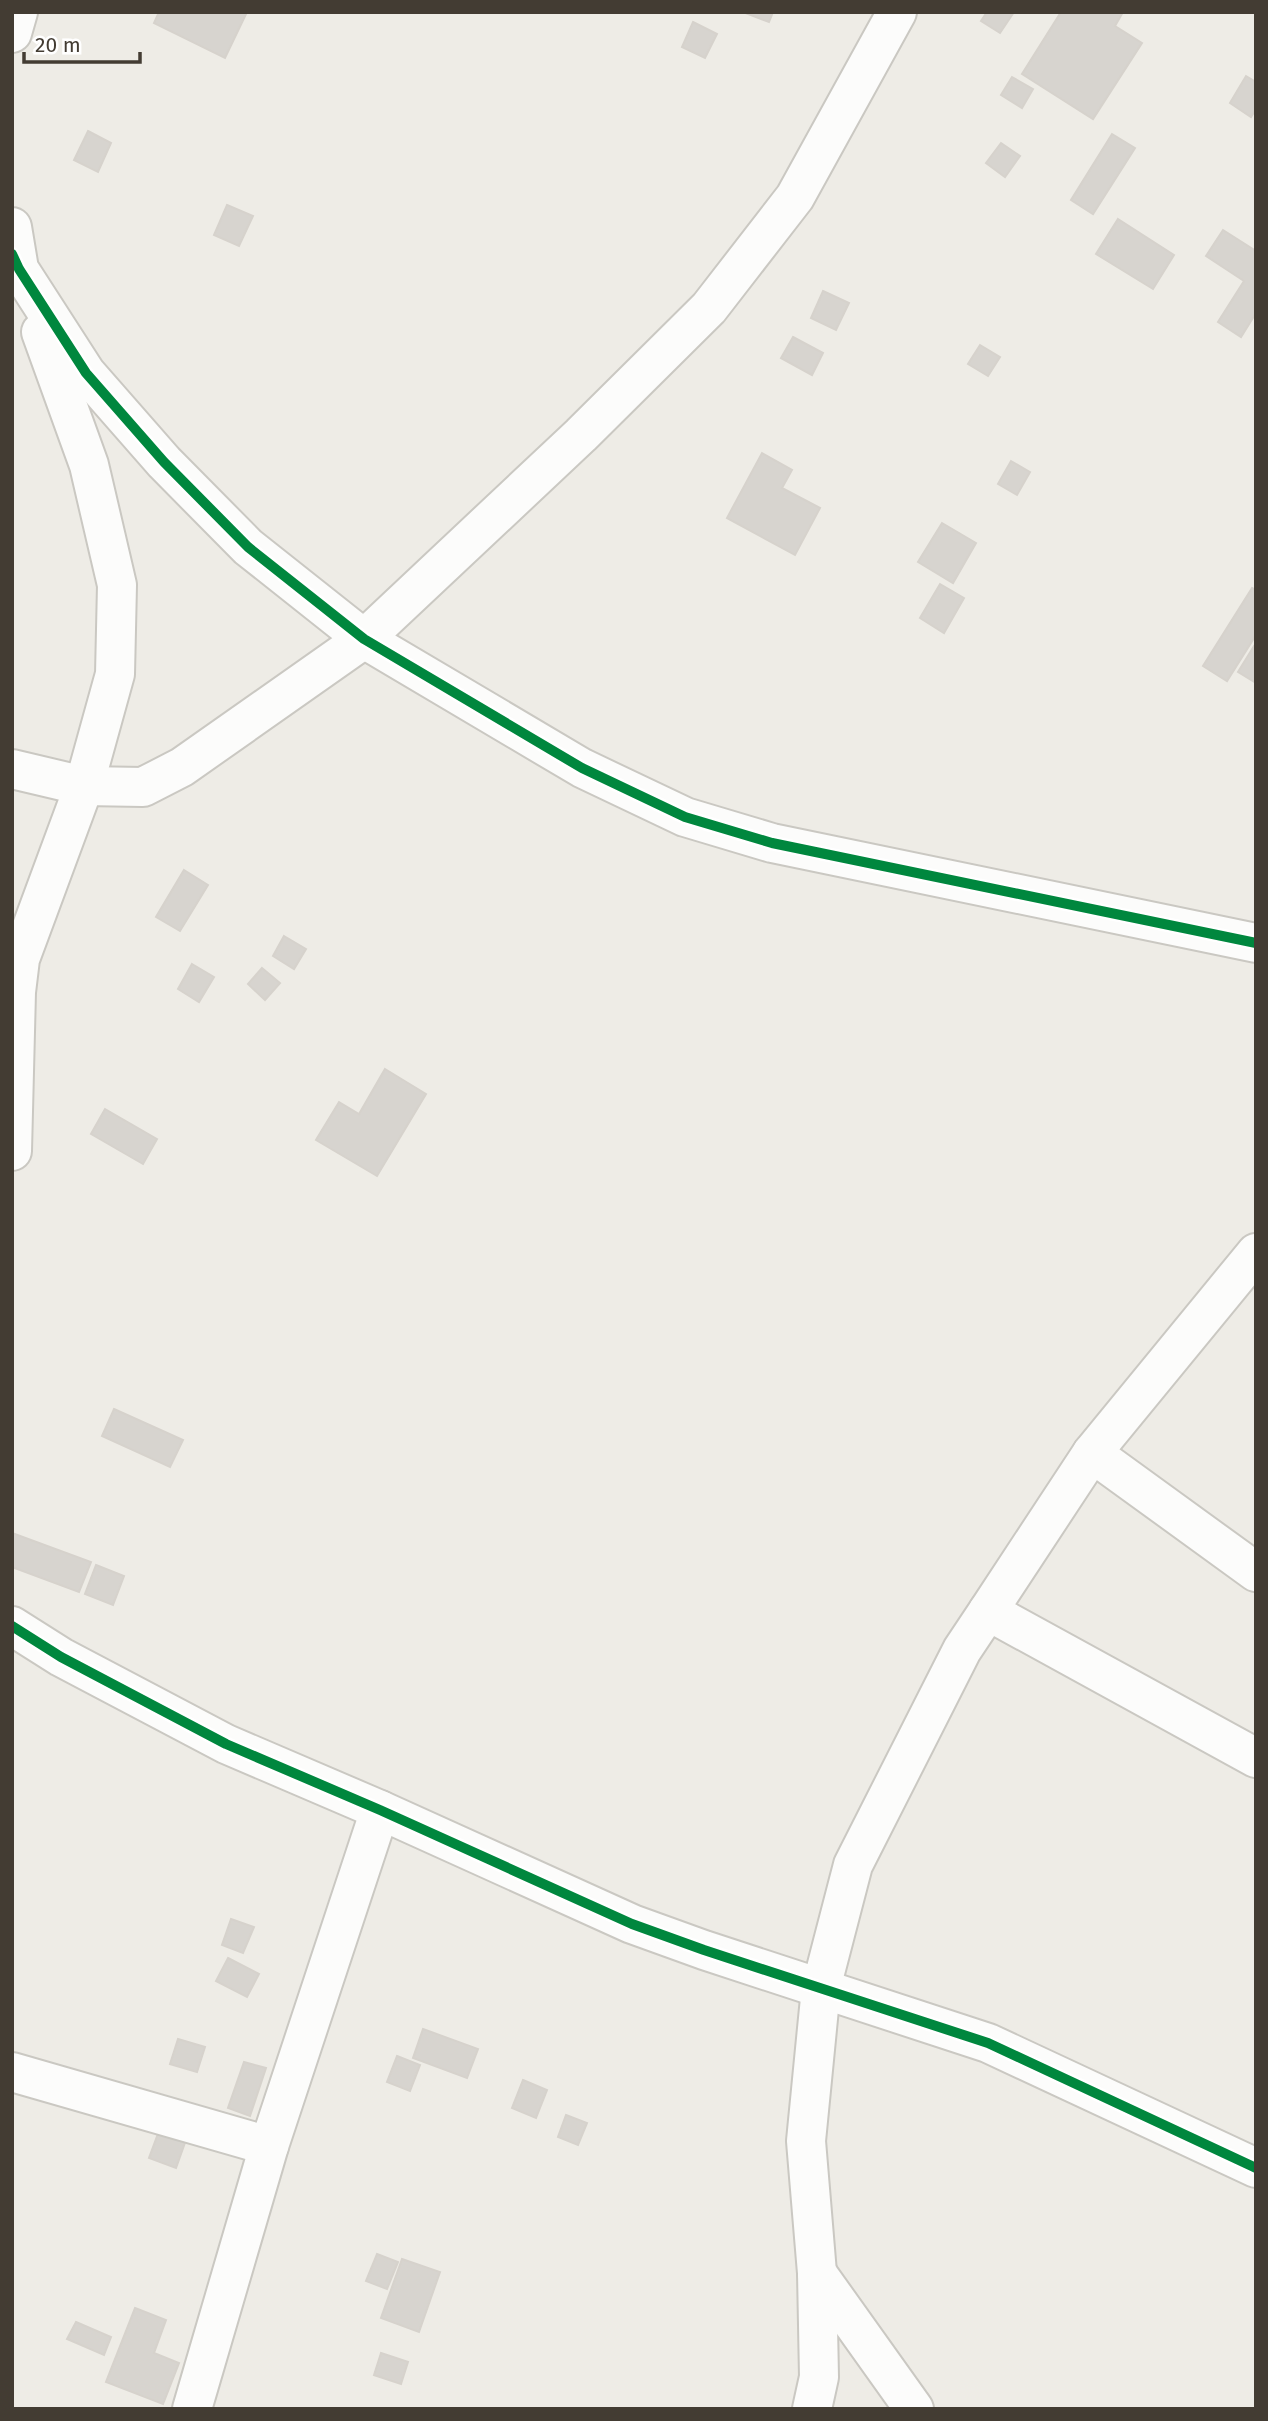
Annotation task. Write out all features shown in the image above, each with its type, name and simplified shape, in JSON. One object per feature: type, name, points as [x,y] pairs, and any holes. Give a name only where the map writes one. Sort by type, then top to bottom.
[{"type":"street","points":[[12,33],[18,12]]},
{"type":"street","points":[[12,769],[84,786],[144,787],[182,767],[364,639],[581,435],[709,308],[795,197],[897,12]]},
{"type":"street","points":[[12,227],[16,262],[89,466],[117,585],[115,674],[84,786],[20,959],[16,992],[12,1151]]},
{"type":"street","points":[[16,262],[86,373],[164,462],[248,547],[364,639],[582,768],[685,817],[772,844],[1256,943]]},
{"type":"street","points":[[812,2409],[819,2377],[817,2273],[806,2141],[821,1988],[853,1865],[962,1650],[1092,1453],[1256,1253]]},
{"type":"street","points":[[1092,1453],[1256,1572]]},
{"type":"street","points":[[988,1611],[1256,1758]]},
{"type":"street","points":[[12,1626],[61,1657],[226,1744],[632,1924],[988,2043],[1256,2168]]},
{"type":"street","points":[[192,2409],[269,2146],[380,1810]]},
{"type":"street","points":[[12,2072],[269,2146]]},
{"type":"street","points":[[817,2273],[914,2409]]},
{"type":"building","points":[[159,12],[247,12],[225,58],[154,23]]},
{"type":"building","points":[[743,12],[773,12],[769,22]]},
{"type":"building","points":[[987,12],[1014,12],[1000,33],[981,21]]},
{"type":"building","points":[[1061,12],[1123,12],[1115,26],[1142,43],[1093,119],[1022,74]]},
{"type":"building","points":[[693,22],[717,34],[705,58],[682,47]]},
{"type":"building","points":[[1246,76],[1256,82],[1256,109],[1251,117],[1230,103]]},
{"type":"building","points":[[1012,77],[1033,89],[1022,108],[1001,95]]},
{"type":"building","points":[[88,131],[111,143],[98,172],[74,160]]},
{"type":"building","points":[[1112,134],[1135,148],[1093,214],[1071,200]]},
{"type":"building","points":[[1001,143],[1020,156],[1005,177],[986,163]]},
{"type":"building","points":[[227,205],[253,216],[239,246],[214,235]]},
{"type":"building","points":[[1118,219],[1174,255],[1153,289],[1096,254]]},
{"type":"building","points":[[1223,230],[1256,251],[1256,313],[1241,337],[1218,322],[1244,281],[1206,256]]},
{"type":"building","points":[[823,291],[849,303],[836,330],[811,318]]},
{"type":"building","points":[[793,337],[823,353],[812,375],[781,358]]},
{"type":"building","points":[[980,345],[1000,357],[988,376],[968,364]]},
{"type":"building","points":[[762,453],[792,470],[782,488],[820,508],[795,555],[727,518]]},
{"type":"building","points":[[1011,461],[1030,472],[1017,495],[998,484]]},
{"type":"building","points":[[942,523],[976,543],[953,583],[918,562]]},
{"type":"building","points":[[940,584],[964,598],[944,633],[920,618]]},
{"type":"building","points":[[1252,588],[1256,590],[1256,635],[1227,681],[1203,666]]},
{"type":"building","points":[[1254,646],[1256,647],[1256,683],[1238,672]]},
{"type":"building","points":[[184,870],[208,885],[180,931],[156,917]]},
{"type":"building","points":[[284,936],[306,949],[294,969],[273,956]]},
{"type":"building","points":[[192,964],[214,977],[199,1002],[178,989]]},
{"type":"building","points":[[262,968],[280,983],[265,1000],[248,984]]},
{"type":"building","points":[[385,1069],[426,1094],[377,1176],[316,1140],[339,1102],[359,1114]]},
{"type":"building","points":[[105,1109],[157,1139],[143,1164],[91,1134]]},
{"type":"building","points":[[114,1409],[183,1440],[170,1467],[102,1436]]},
{"type":"building","points":[[12,1533],[91,1562],[79,1592],[12,1567]]},
{"type":"building","points":[[96,1565],[124,1576],[113,1605],[85,1594]]},
{"type":"building","points":[[231,1919],[254,1927],[243,1953],[222,1945]]},
{"type":"building","points":[[228,1958],[259,1974],[247,1997],[216,1981]]},
{"type":"building","points":[[423,2029],[478,2049],[467,2078],[413,2058]]},
{"type":"building","points":[[178,2039],[205,2047],[197,2072],[170,2064]]},
{"type":"building","points":[[397,2056],[420,2065],[410,2091],[387,2082]]},
{"type":"building","points":[[244,2062],[266,2068],[250,2116],[228,2108]]},
{"type":"building","points":[[523,2080],[547,2090],[536,2118],[512,2108]]},
{"type":"building","points":[[566,2115],[587,2123],[578,2145],[558,2137]]},
{"type":"building","points":[[159,2131],[186,2140],[176,2168],[149,2158]]},
{"type":"building","points":[[377,2254],[398,2262],[387,2289],[366,2281]]},
{"type":"building","points":[[402,2259],[440,2272],[419,2332],[381,2318]]},
{"type":"building","points":[[135,2308],[166,2320],[154,2353],[179,2363],[163,2404],[106,2382]]},
{"type":"building","points":[[76,2322],[111,2337],[104,2355],[67,2339]]},
{"type":"building","points":[[381,2353],[408,2362],[401,2384],[374,2375]]},
{"type":"cycle path","points":[[12,254],[86,373],[164,462],[248,547],[364,639],[582,768],[685,817],[772,843],[1256,943]]},
{"type":"cycle path","points":[[12,1626],[61,1657],[226,1744],[632,1924],[988,2043],[1256,2168]]}]
